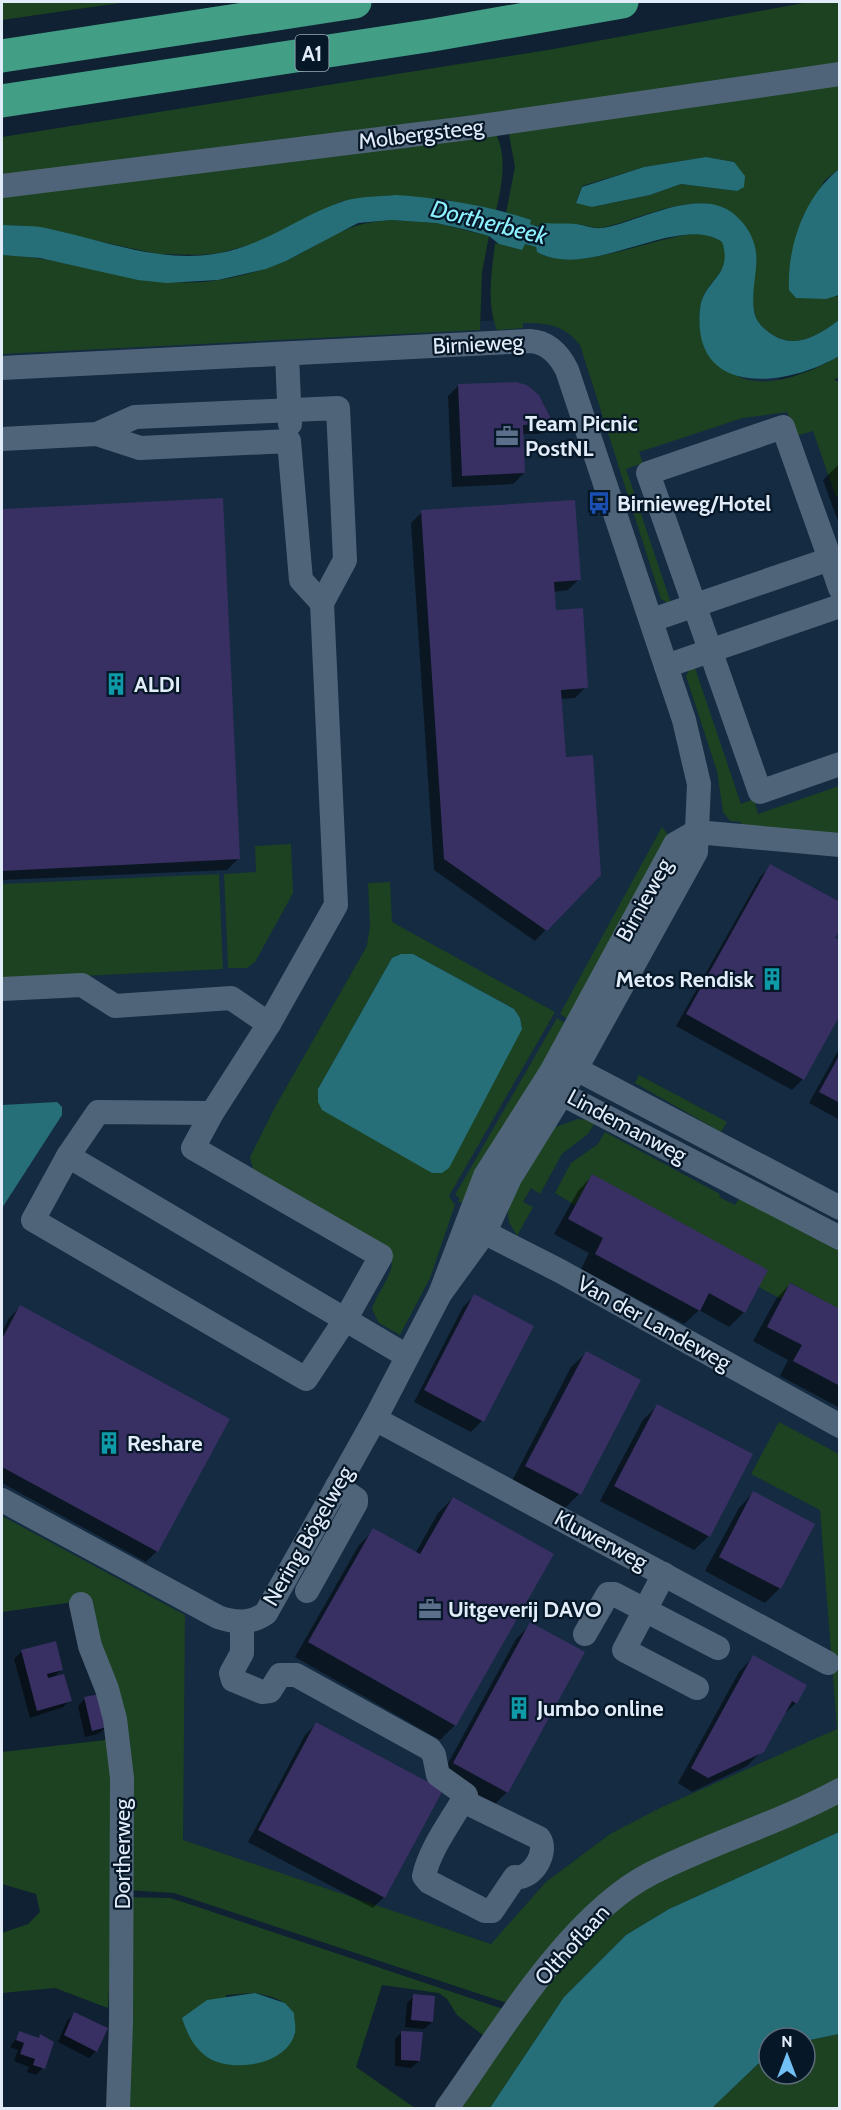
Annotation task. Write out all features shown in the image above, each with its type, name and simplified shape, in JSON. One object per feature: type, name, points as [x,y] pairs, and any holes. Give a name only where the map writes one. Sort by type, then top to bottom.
[{"type":"highway","name":"A1","points":[[2,56],[355,2]]},
{"type":"highway","name":"A1","points":[[2,101],[433,35],[622,2]]},
{"type":"street","name":"Molbergsteeg","points":[[2,186],[468,128],[840,74]]},
{"type":"street","name":"Birnieweg","points":[[2,368],[530,341],[548,346],[559,356],[567,370],[651,620],[698,774],[696,852],[576,1069]]},
{"type":"street","points":[[288,355],[289,441],[301,580],[322,603]]},
{"type":"street","points":[[97,434],[135,417],[338,408],[345,560],[322,603],[336,904],[269,1024],[212,1113],[193,1148],[381,1256],[345,1320],[306,1379],[33,1220],[68,1156],[98,1112],[212,1113]]},
{"type":"street","points":[[840,588],[783,427],[648,473],[760,792],[840,764]]},
{"type":"street","points":[[2,439],[97,434],[140,448],[289,441]]},
{"type":"street","points":[[651,620],[830,560]]},
{"type":"street","points":[[666,666],[840,606]]},
{"type":"street","name":"Birnieweg","points":[[551,1072],[675,844],[696,832]]},
{"type":"street","points":[[696,832],[840,845]]},
{"type":"street","points":[[2,989],[82,985],[115,1006],[231,998],[269,1024]]},
{"type":"street","name":"Lindemanweg","points":[[840,1208],[576,1069],[551,1072],[562,1094],[840,1238]]},
{"type":"street","name":"Nering Bögelweg","points":[[2,1500],[219,1617],[242,1622],[261,1616],[271,1606],[375,1419],[476,1228],[510,1178],[576,1069]]},
{"type":"street","name":"Nering Bögelweg","points":[[476,1228],[485,1176],[551,1072]]},
{"type":"street","points":[[68,1156],[407,1356]]},
{"type":"street","name":"Van der Landeweg","points":[[476,1228],[560,1271],[840,1426]]},
{"type":"street","name":"Kluwerweg","points":[[375,1419],[828,1663]]},
{"type":"street","points":[[307,1591],[356,1503],[352,1495],[337,1486]]},
{"type":"street","points":[[664,1574],[624,1650],[697,1688]]},
{"type":"street","points":[[585,1634],[608,1594],[645,1608],[718,1647]]},
{"type":"street","name":"Dortherweg","points":[[81,1604],[90,1646],[107,1689],[115,1719],[122,1778],[121,2023],[118,2109]]},
{"type":"street","points":[[242,1622],[242,1653],[231,1673],[233,1680],[262,1692],[270,1691],[280,1675],[287,1672],[296,1675],[430,1749],[434,1755],[438,1775],[466,1795],[424,1876],[429,1882],[485,1911],[492,1911],[515,1877],[522,1878],[530,1875],[543,1849],[543,1844],[539,1838],[463,1801]]},
{"type":"street","name":"Olthoflaan","points":[[447,2109],[554,1960],[606,1905],[650,1873],[840,1790]]},
{"type":"shaded area","points":[[2,2],[127,2],[2,20]]},
{"type":"shaded area","points":[[809,2],[839,2],[839,67],[2,178],[2,137],[548,50]]},
{"type":"shaded area","points":[[839,80],[839,169],[825,180],[802,218],[836,297],[839,295],[839,320],[822,332],[804,340],[785,340],[776,337],[764,328],[757,319],[753,306],[756,252],[753,241],[742,222],[719,207],[686,204],[601,228],[574,224],[535,225],[529,224],[530,220],[506,213],[515,167],[509,135],[514,129]],"holes":[[[706,157],[734,162],[737,191],[681,184],[650,195],[592,207],[576,202],[582,186],[644,167]]]},
{"type":"shaded area","points":[[494,131],[502,159],[502,180],[496,210],[437,198],[342,201],[267,240],[220,253],[199,255],[158,254],[27,226],[2,225],[2,193]]},
{"type":"shaded area","points":[[391,220],[436,223],[489,236],[482,272],[480,330],[2,354],[2,255],[57,261],[137,278],[191,282],[219,280],[277,264],[347,229]]},
{"type":"shaded area","points":[[705,233],[723,242],[725,253],[721,270],[706,291],[700,309],[701,333],[707,348],[716,360],[740,377],[754,381],[766,381],[792,377],[839,356],[839,377],[834,380],[840,382],[839,496],[836,497],[813,431],[796,436],[787,412],[743,418],[639,452],[643,463],[626,469],[672,606],[661,599],[580,345],[568,333],[555,326],[523,323],[523,328],[497,330],[492,309],[491,276],[495,243],[522,249],[524,244],[536,247],[537,252],[554,258],[574,259],[596,257],[665,239]]},
{"type":"shaded area","points":[[542,318],[839,394],[839,1735],[531,1909],[491,1944],[180,1840],[184,1621],[2,1532],[2,345]]},
{"type":"shaded area","points":[[693,662],[741,804],[754,799],[758,814],[839,786],[839,837],[740,827],[741,822],[730,821],[723,812],[717,771],[686,676]]},
{"type":"shaded area","points":[[662,827],[668,835],[568,1019],[560,1014]]},
{"type":"shaded area","points":[[291,844],[293,893],[255,962],[247,968],[228,968],[224,874],[256,872],[255,846]]},
{"type":"shaded area","points":[[219,874],[223,969],[2,980],[2,884]]},
{"type":"shaded area","points":[[390,882],[392,922],[555,1012],[449,1196],[455,1205],[430,1278],[400,1335],[379,1323],[372,1309],[390,1273],[392,1258],[390,1251],[253,1169],[250,1157],[275,1107],[367,946],[370,926],[368,883]],"holes":[[[401,954],[413,954],[513,1008],[520,1018],[522,1029],[318,1102],[318,1089],[392,958]]]},
{"type":"shaded area","points":[[557,1018],[565,1023],[465,1205],[458,1201],[460,1198],[455,1195]]},
{"type":"shaded area","points":[[639,1075],[727,1122],[721,1132],[635,1083]]},
{"type":"shaded area","points":[[578,1119],[596,1121],[588,1134],[562,1154],[540,1194],[531,1188],[523,1202],[533,1207],[517,1236],[509,1222],[507,1206],[553,1128]]},
{"type":"shaded area","points":[[605,1132],[720,1194],[719,1197],[735,1205],[741,1196],[839,1250],[839,1309],[791,1283],[781,1299],[759,1287],[592,1175],[575,1205],[555,1193],[571,1163],[598,1144]]},
{"type":"shaded area","points":[[779,1422],[839,1454],[839,1786],[674,1858],[510,2004],[174,1893],[125,1890],[127,1784],[74,1602],[2,1612],[2,1516],[185,1615],[183,1840],[491,1944],[546,1882],[610,1834],[662,1807],[837,1729],[820,1510],[751,1474]]},
{"type":"shaded area","points":[[114,1739],[118,1831],[108,2008],[55,1988],[2,1993],[2,1933],[28,1924],[40,1912],[36,1894],[2,1884],[2,1752]]},
{"type":"shaded area","points":[[839,1794],[839,1832],[669,1909],[626,1935],[564,1997],[490,2108],[452,2108],[508,2028],[620,1899]]},
{"type":"shaded area","points":[[126,1897],[170,1898],[506,2010],[484,2036],[457,2015],[447,1999],[439,1993],[382,1985],[356,2067],[415,2108],[121,2108]],"holes":[[[255,1993],[286,2004],[293,2016],[295,2035],[249,2064],[220,2062],[226,1995]]]},
{"type":"shaded area","points":[[839,2034],[839,2108],[712,2108],[757,2065],[757,2086],[817,2086],[817,2039]]},
{"type":"water","points":[[706,157],[734,162],[745,176],[744,187],[737,191],[681,184],[650,195],[592,207],[576,203],[582,187],[644,167]]},
{"type":"water","points":[[839,169],[839,295],[826,299],[796,298],[789,290],[789,273],[800,223],[817,193]]},
{"type":"water","name":"Dortherbeek","points":[[395,195],[481,206],[531,220],[530,224],[542,228],[544,223],[602,228],[686,204],[704,203],[720,206],[734,214],[746,226],[753,241],[756,259],[753,303],[760,324],[776,337],[794,341],[804,340],[822,332],[839,320],[839,356],[818,367],[770,378],[747,378],[726,372],[711,359],[701,338],[700,309],[706,291],[721,270],[725,253],[722,242],[704,235],[682,235],[582,259],[558,259],[537,252],[536,247],[525,244],[522,250],[499,244],[489,236],[467,230],[436,223],[391,220],[358,223],[266,269],[218,280],[166,283],[138,280],[40,258],[2,255],[2,225],[33,226],[134,250],[177,256],[220,253],[268,237],[325,208],[347,200]]},
{"type":"water","points":[[401,954],[413,954],[514,1009],[520,1018],[522,1029],[449,1168],[442,1173],[432,1173],[322,1110],[318,1102],[318,1089],[392,958]]},
{"type":"water","points":[[57,1102],[62,1107],[62,1115],[2,1208],[2,1105]]},
{"type":"water","points":[[839,1832],[839,2034],[817,2039],[817,2026],[757,2026],[757,2065],[712,2108],[490,2108],[564,1997],[626,1935],[669,1909]]},
{"type":"water","points":[[255,1993],[285,2003],[294,2013],[295,2034],[288,2046],[268,2060],[255,2064],[229,2065],[217,2062],[202,2053],[191,2039],[182,2018],[207,2000]]},
{"type":"building","points":[[516,382],[527,385],[539,395],[553,423],[523,425],[525,473],[462,476],[458,384]]},
{"type":"building","name":"ALDI","points":[[223,498],[240,859],[2,871],[2,509]]},
{"type":"building","points":[[575,500],[581,580],[554,582],[556,610],[583,608],[588,688],[561,690],[566,757],[593,755],[601,875],[547,931],[444,859],[421,510]]},
{"type":"building","name":"Metos Rendisk","points":[[770,864],[840,902],[840,930],[835,938],[840,940],[840,1015],[804,1080],[686,1014]]},
{"type":"building","points":[[840,1054],[840,1103],[819,1092]]},
{"type":"building","points":[[592,1174],[768,1270],[745,1313],[709,1293],[700,1311],[595,1254],[603,1238],[568,1219]]},
{"type":"building","points":[[790,1283],[840,1309],[840,1386],[793,1361],[802,1345],[767,1327]]},
{"type":"building","points":[[474,1294],[534,1326],[484,1422],[424,1390]]},
{"type":"building","name":"Reshare","points":[[20,1305],[230,1419],[158,1552],[2,1467],[2,1339]]},
{"type":"building","points":[[586,1351],[641,1380],[581,1495],[525,1466]]},
{"type":"building","points":[[657,1404],[753,1454],[710,1537],[614,1486]]},
{"type":"building","points":[[753,1491],[815,1524],[781,1589],[719,1557]]},
{"type":"building","points":[[453,1497],[554,1554],[456,1726],[308,1642],[373,1528],[420,1554]]},
{"type":"building","name":"Jumbo online","points":[[530,1622],[585,1652],[508,1793],[453,1763]]},
{"type":"building","points":[[56,1641],[63,1670],[47,1674],[48,1678],[64,1674],[72,1701],[37,1711],[21,1650]]},
{"type":"building","points":[[753,1655],[807,1685],[797,1704],[792,1701],[764,1752],[708,1778],[691,1768]]},
{"type":"building","points":[[100,1694],[107,1727],[92,1731],[84,1697]]},
{"type":"building","points":[[316,1722],[443,1790],[385,1898],[258,1830]]},
{"type":"building","points":[[413,1994],[435,1996],[433,2022],[411,2020]]},
{"type":"building","points":[[74,2012],[108,2028],[97,2052],[64,2035]]},
{"type":"building","points":[[19,2031],[39,2038],[40,2034],[54,2042],[45,2069],[33,2065],[35,2059],[20,2054],[24,2043],[16,2040]]},
{"type":"building","points":[[401,2031],[423,2032],[420,2061],[401,2060]]},
{"type":"place","name":"Team Picnic PostNL","points":[[507,436]]},
{"type":"place","name":"Birnieweg/Hotel","points":[[599,503]]},
{"type":"place","name":"ALDI","points":[[116,684]]},
{"type":"place","name":"Metos Rendisk","points":[[772,979]]},
{"type":"place","name":"Reshare","points":[[109,1443]]},
{"type":"place","name":"Uitgeverij DAVO","points":[[430,1609]]},
{"type":"place","name":"Jumbo online","points":[[519,1708]]}]
